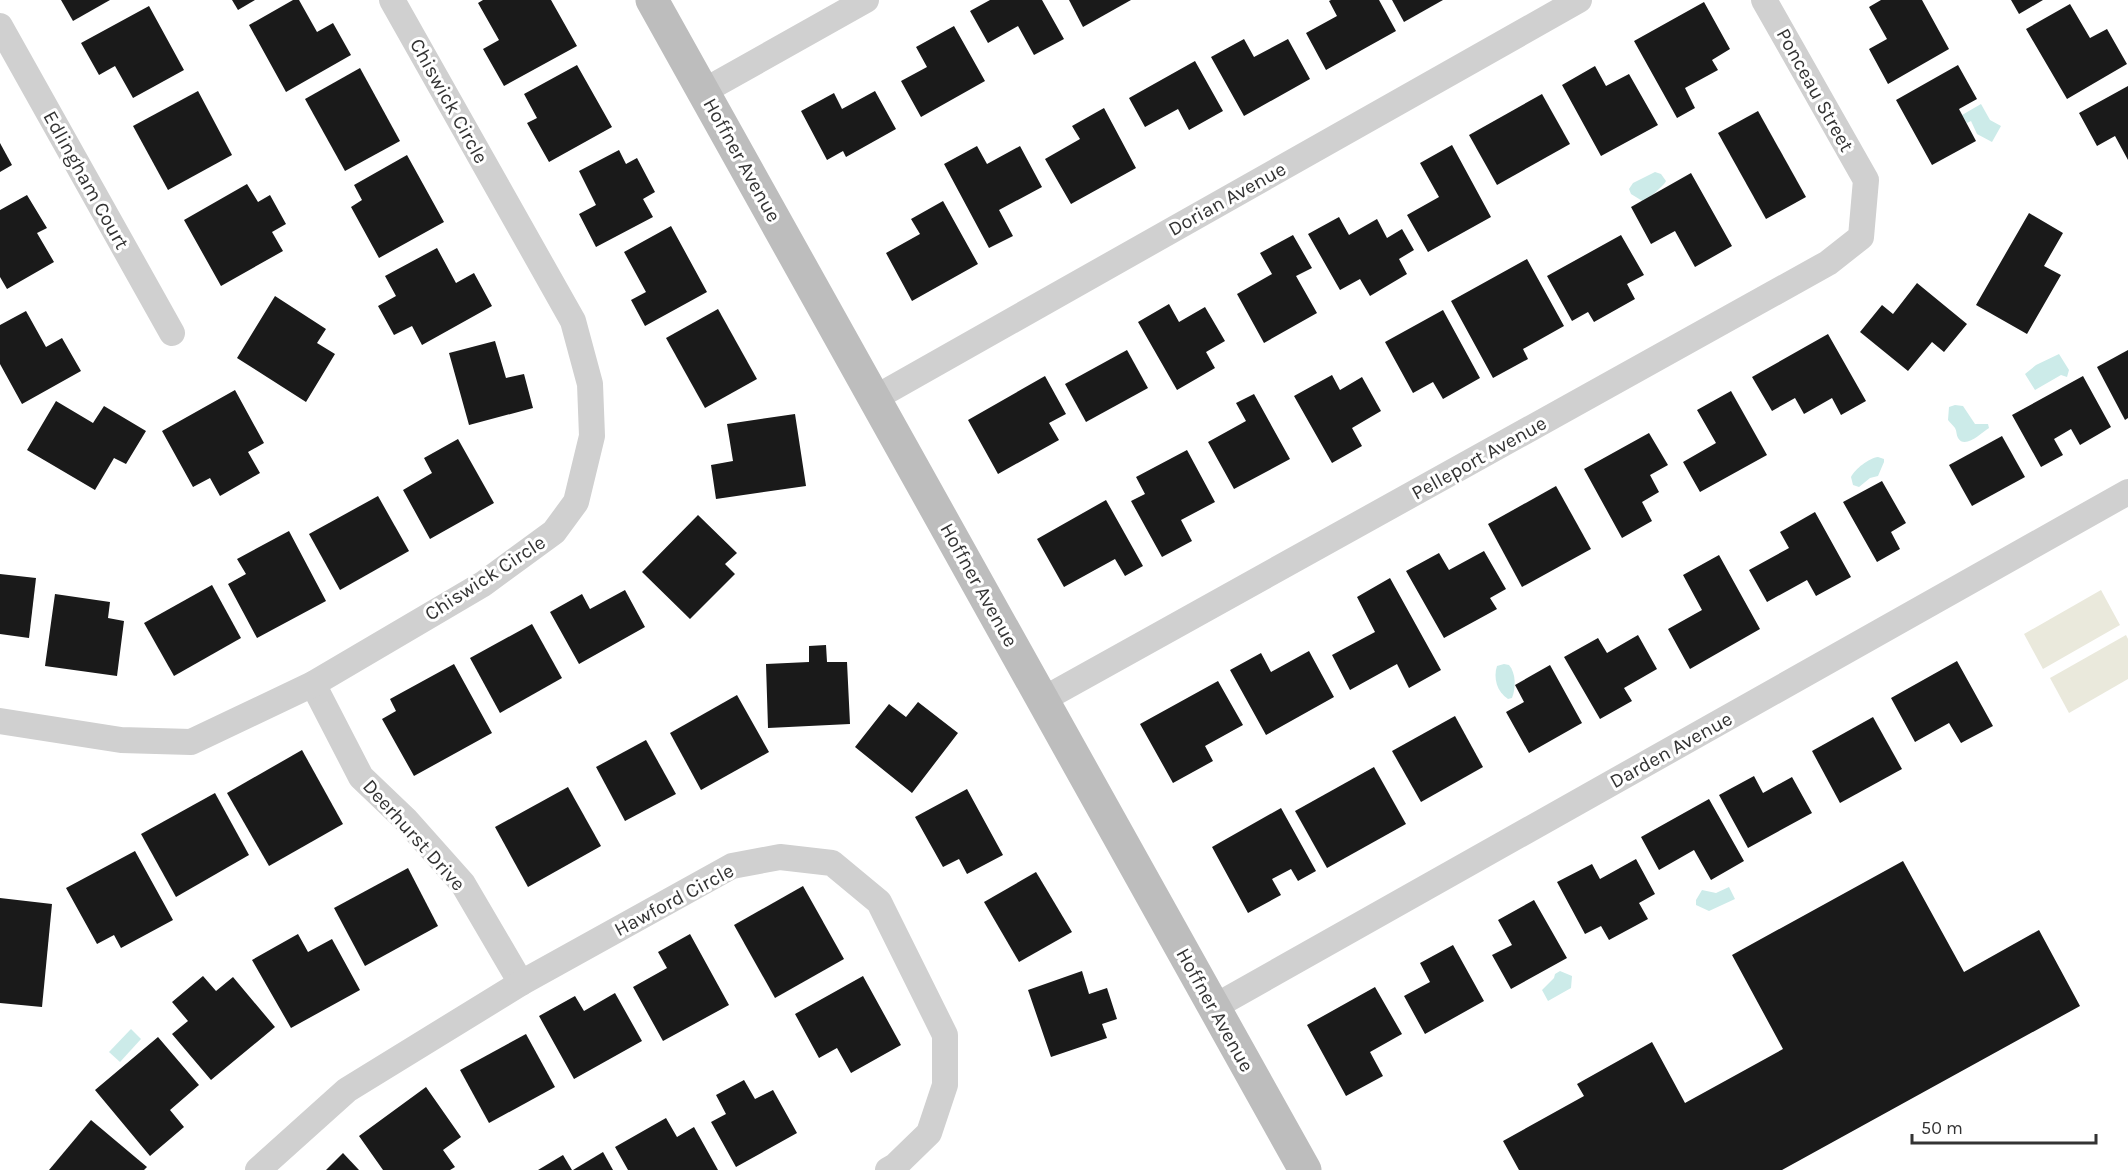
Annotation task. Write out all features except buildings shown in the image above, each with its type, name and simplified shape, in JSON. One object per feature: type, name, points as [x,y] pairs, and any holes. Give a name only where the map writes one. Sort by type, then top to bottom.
[{"type":"main road","name":"Hoffner Avenue","points":[[652,0],[1305,1170]]},
{"type":"street","name":"Chiswick Circle","points":[[0,720],[122,740],[191,742],[313,684],[483,584],[554,532],[576,502],[592,436],[590,384],[573,321],[392,0]]},
{"type":"street","points":[[704,92],[866,0]]},
{"type":"street","name":"Dorian Avenue","points":[[875,398],[1579,0]]},
{"type":"street","name":"Ponceau Street","points":[[1764,0],[1866,180]]},
{"type":"street","name":"Edlingham Court","points":[[0,26],[172,333]]},
{"type":"street","name":"Pelleport Avenue","points":[[1042,700],[1828,263],[1861,237],[1866,180]]},
{"type":"street","name":"Darden Avenue","points":[[1214,1007],[2128,492]]},
{"type":"street","name":"Deerhurst Drive","points":[[313,684],[361,777],[406,820],[463,884],[521,983]]},
{"type":"street","name":"Hawford Circle","points":[[258,1170],[347,1090],[521,983],[732,866],[780,857],[832,864],[879,902],[945,1035],[945,1085],[929,1133],[888,1170]]},
{"type":"shaded area","points":[[2101,590],[2120,625],[2043,669],[2024,634]]},
{"type":"shaded area","points":[[2126,635],[2128,639],[2128,679],[2069,713],[2050,678]]},
{"type":"water","points":[[1981,104],[1990,120],[2001,126],[1992,142],[1977,134],[1971,121],[1967,123],[1962,115]]},
{"type":"water","points":[[1655,172],[1661,174],[1666,181],[1659,189],[1644,202],[1631,194],[1629,189],[1633,183]]},
{"type":"water","points":[[2059,354],[2069,370],[2067,377],[2061,375],[2035,390],[2025,374],[2036,365]]},
{"type":"water","points":[[1963,406],[1975,424],[1988,424],[1989,428],[1969,441],[1961,441],[1948,420],[1949,407]]},
{"type":"water","points":[[1878,457],[1884,459],[1884,462],[1878,476],[1870,478],[1859,487],[1853,485],[1851,477],[1856,471]]},
{"type":"water","points":[[1504,664],[1511,668],[1515,681],[1512,698],[1508,699],[1501,693],[1496,680],[1497,666]]},
{"type":"water","points":[[1729,887],[1735,899],[1709,911],[1696,905],[1696,900],[1702,890],[1716,893]]},
{"type":"water","points":[[1560,971],[1572,976],[1571,988],[1548,1001],[1542,990]]},
{"type":"water","points":[[131,1029],[141,1039],[120,1062],[109,1052]]}]
